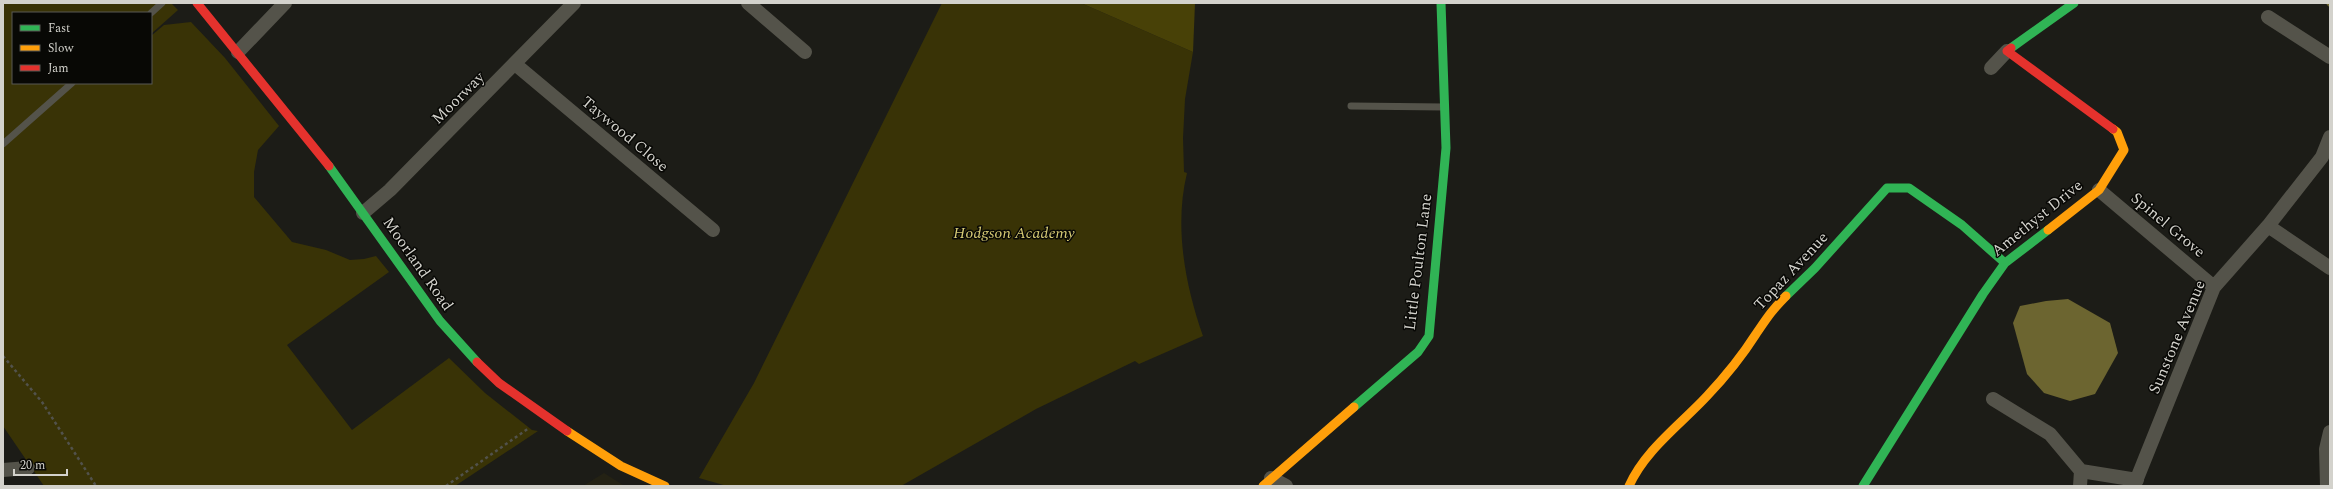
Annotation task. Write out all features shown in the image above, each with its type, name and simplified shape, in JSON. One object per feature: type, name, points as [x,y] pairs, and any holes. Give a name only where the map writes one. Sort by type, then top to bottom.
[{"type":"street","name":"Moorland Road","points":[[197,3],[301,129],[440,321],[466,352],[499,383],[546,417],[621,466],[644,478],[665,486]]},
{"type":"street","points":[[238,52],[285,3]]},
{"type":"street","name":"Moorway","points":[[363,213],[390,190],[574,3]]},
{"type":"street","points":[[748,3],[805,52]]},
{"type":"street","name":"Little Poulton Lane","points":[[1267,482],[1418,352],[1429,336],[1443,194],[1445,107],[1441,3]]},
{"type":"street","points":[[1991,68],[2007,51],[2074,3]]},
{"type":"street","points":[[2268,18],[2330,57]]},
{"type":"street","name":"Amethyst Drive","points":[[1863,486],[1982,294],[2006,263],[2099,190],[2124,150],[2117,132],[2007,51]]},
{"type":"street","name":"Taywood Close","points":[[515,64],[713,230]]},
{"type":"street","name":"Sunstone Avenue","points":[[2136,483],[2214,287],[2268,226],[2322,157],[2330,137]]},
{"type":"street","name":"Topaz Avenue","points":[[1629,486],[1634,475],[1668,434],[1717,384],[1756,335],[1769,313],[1814,268],[1887,188],[1909,188],[1962,225],[2006,263]]},
{"type":"street","name":"Spinel Grove","points":[[2099,190],[2214,287]]},
{"type":"street","points":[[2268,226],[2330,268]]},
{"type":"street","points":[[1993,399],[2050,434],[2081,471],[2136,483]]},
{"type":"street","points":[[2327,486],[2326,449],[2330,432]]},
{"type":"street","points":[[3,470],[28,468]]},
{"type":"street","points":[[2080,486],[2081,471]]},
{"type":"street","name":"Little Poulton Lane","points":[[1267,482],[1286,486]]},
{"type":"lane","points":[[152,12],[162,3]]},
{"type":"lane","points":[[3,144],[71,84]]},
{"type":"lane","points":[[1351,106],[1445,107]]},
{"type":"path","points":[[3,356],[42,402],[96,486]]},
{"type":"path","points":[[446,486],[546,417]]},
{"type":"shaded area","points":[[1081,3],[1195,3],[1193,52]]},
{"type":"shaded area","points":[[2068,299],[2110,323],[2118,353],[2095,394],[2070,401],[2044,393],[2027,374],[2013,323],[2020,306]]},
{"type":"shaded area","points":[[604,473],[623,485],[626,486],[583,486]]},
{"type":"green space","points":[[3,3],[171,3],[178,10],[152,33],[152,12],[12,12],[12,84],[152,84],[152,35],[164,25],[191,22],[225,58],[279,126],[258,150],[254,172],[254,197],[292,242],[326,250],[350,260],[376,256],[389,272],[287,345],[352,430],[449,358],[485,393],[532,430],[538,431],[455,486],[44,486],[3,426]]},
{"type":"green space","name":"Hodgson Academy","points":[[942,3],[1081,3],[1193,52],[1185,99],[1183,138],[1184,172],[1187,173],[1181,214],[1183,255],[1191,296],[1203,336],[1139,364],[1135,361],[1036,409],[901,486],[727,486],[699,478],[754,383]]},
{"type":"traffic: fast","points":[[1354,407],[1418,352],[1429,336],[1446,148],[1441,3]]},
{"type":"traffic: fast","points":[[2011,48],[2074,3]]},
{"type":"traffic: fast","points":[[329,166],[440,321],[477,362]]},
{"type":"traffic: fast","points":[[1786,296],[1815,268],[1887,188],[1909,188],[1962,225],[2005,263]]},
{"type":"traffic: fast","points":[[1863,486],[1983,294],[2005,263],[2048,230]]},
{"type":"traffic: slow","points":[[2048,230],[2099,190],[2124,150],[2117,132],[2113,129]]},
{"type":"traffic: slow","points":[[1629,486],[1644,461],[1664,438],[1697,407],[1720,382],[1770,314],[1786,296]]},
{"type":"traffic: slow","points":[[1263,486],[1354,407]]},
{"type":"traffic: slow","points":[[567,431],[621,466],[665,486]]},
{"type":"traffic: jam","points":[[197,3],[329,166]]},
{"type":"traffic: jam","points":[[2011,48],[2007,51],[2113,129]]},
{"type":"traffic: jam","points":[[477,362],[499,383],[567,431]]}]
